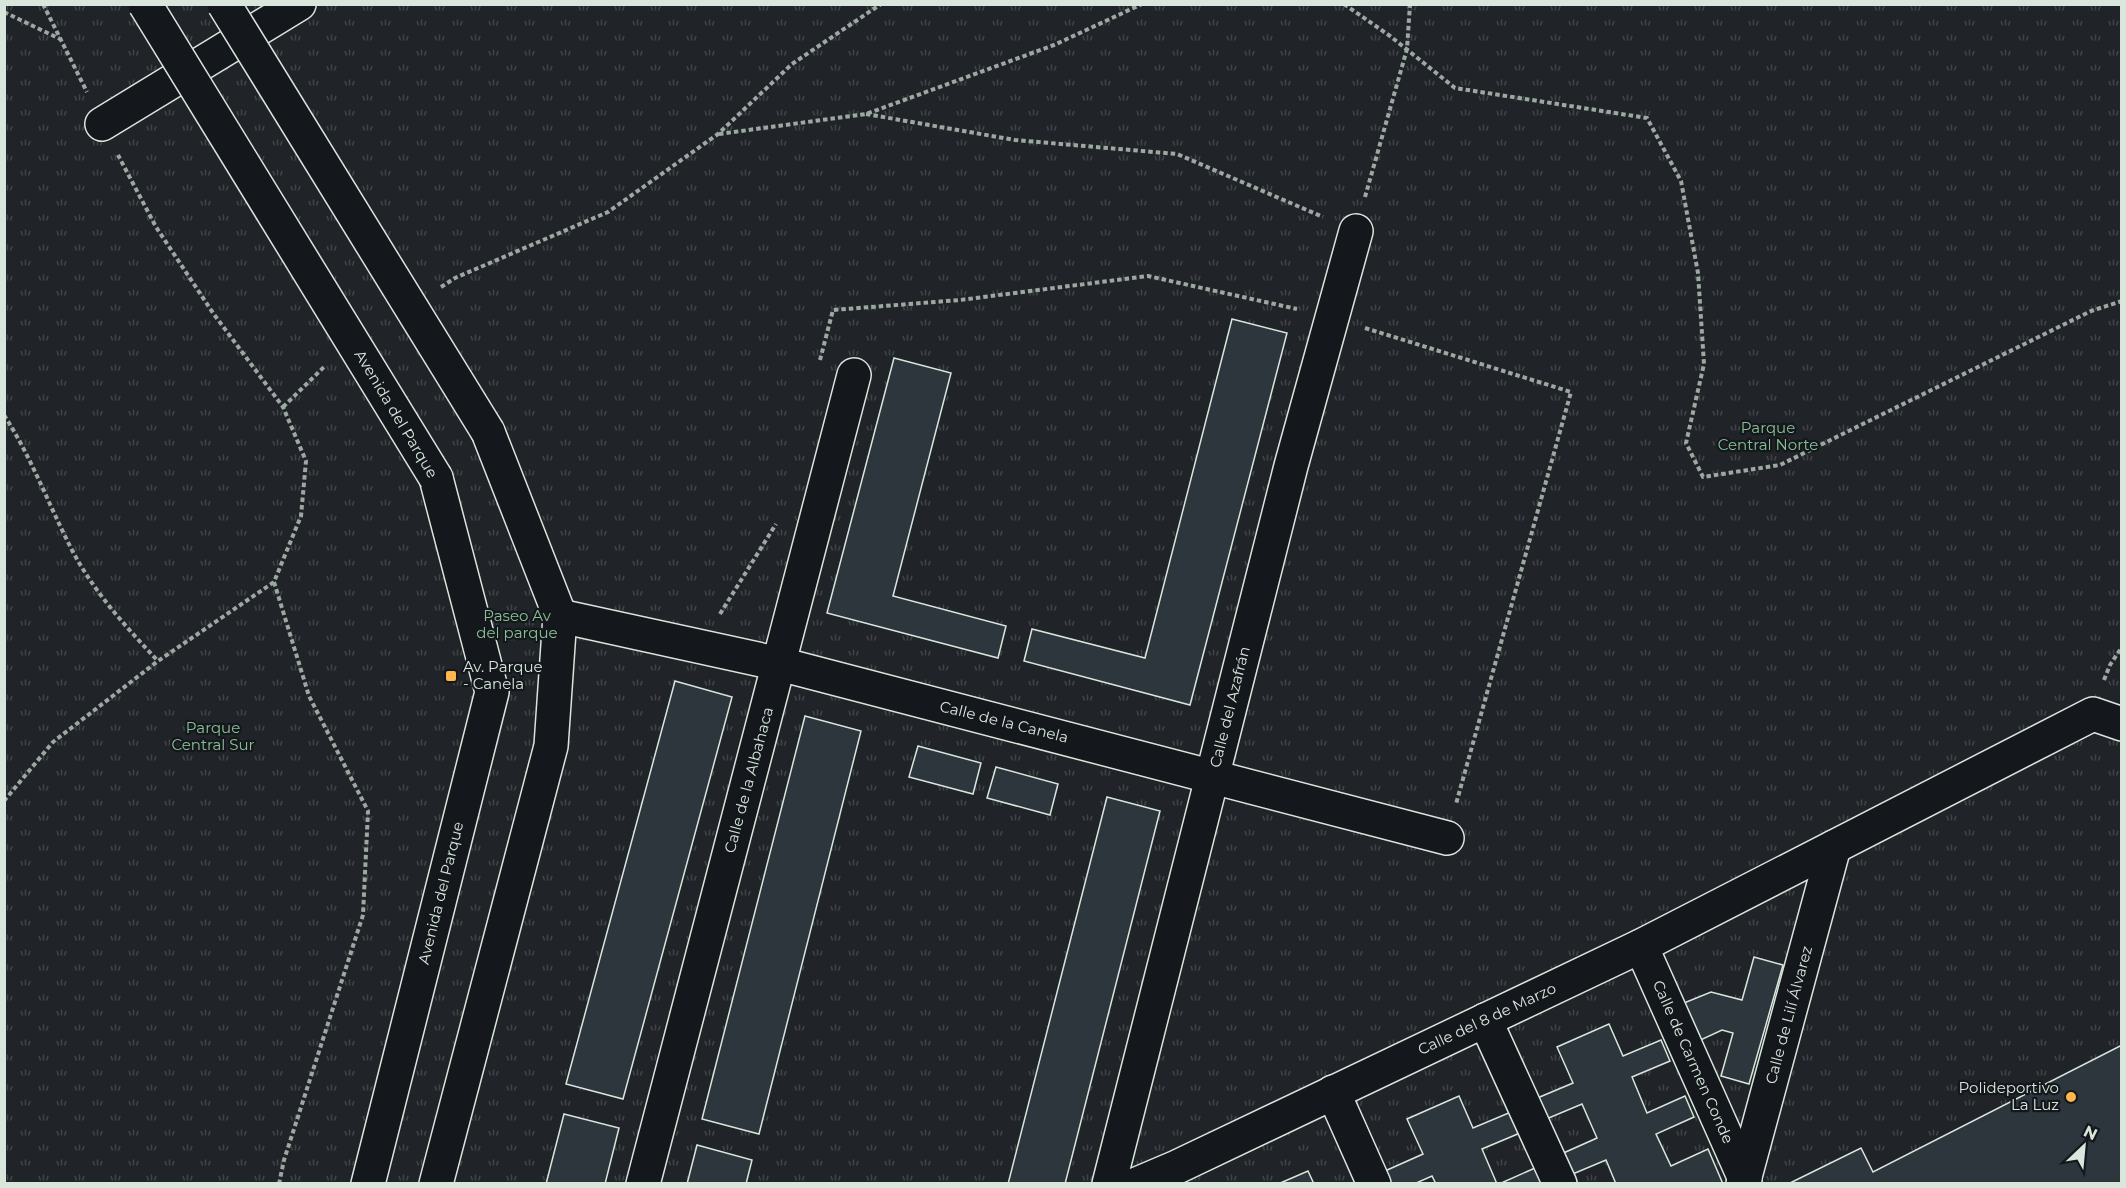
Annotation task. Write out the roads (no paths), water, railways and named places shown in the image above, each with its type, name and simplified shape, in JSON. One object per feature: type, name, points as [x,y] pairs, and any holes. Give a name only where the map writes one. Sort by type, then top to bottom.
[{"type":"street","name":"Avenida del Parque","points":[[145,4],[436,478],[492,692],[368,1184]]},
{"type":"street","points":[[224,4],[488,432],[560,616],[551,746],[436,1184]]},
{"type":"street","points":[[102,124],[299,4]]},
{"type":"street","name":"Calle del Azafrán","points":[[1109,1184],[1291,466],[1356,231]]},
{"type":"street","name":"Calle de la Albahaca","points":[[643,1184],[854,375]]},
{"type":"street","name":"Calle de la Canela","points":[[560,616],[780,664],[1447,838]]},
{"type":"street","name":"Calle del 8 de Marzo","points":[[1137,1184],[1181,1175],[1333,1092],[1641,945],[2093,714],[2121,724]]},
{"type":"street","name":"Calle de Lilí Álvarez","points":[[1744,1181],[1834,847]]},
{"type":"street","name":"Calle de Carmen Conde","points":[[1641,945],[1744,1181]]},
{"type":"street","points":[[1485,1020],[1560,1184]]},
{"type":"street","points":[[1333,1092],[1374,1184]]},
{"type":"place","name":"Av. Parque - Canela","points":[[451,676]]},
{"type":"place","name":"Polideportivo La Luz","points":[[2071,1097]]},
{"type":"park label","name":"Parque Central Norte","points":[[1768,436]]},
{"type":"park label","name":"Paseo Av del parque","points":[[517,624]]},
{"type":"park label","name":"Parque Central Sur","points":[[213,736]]}]
